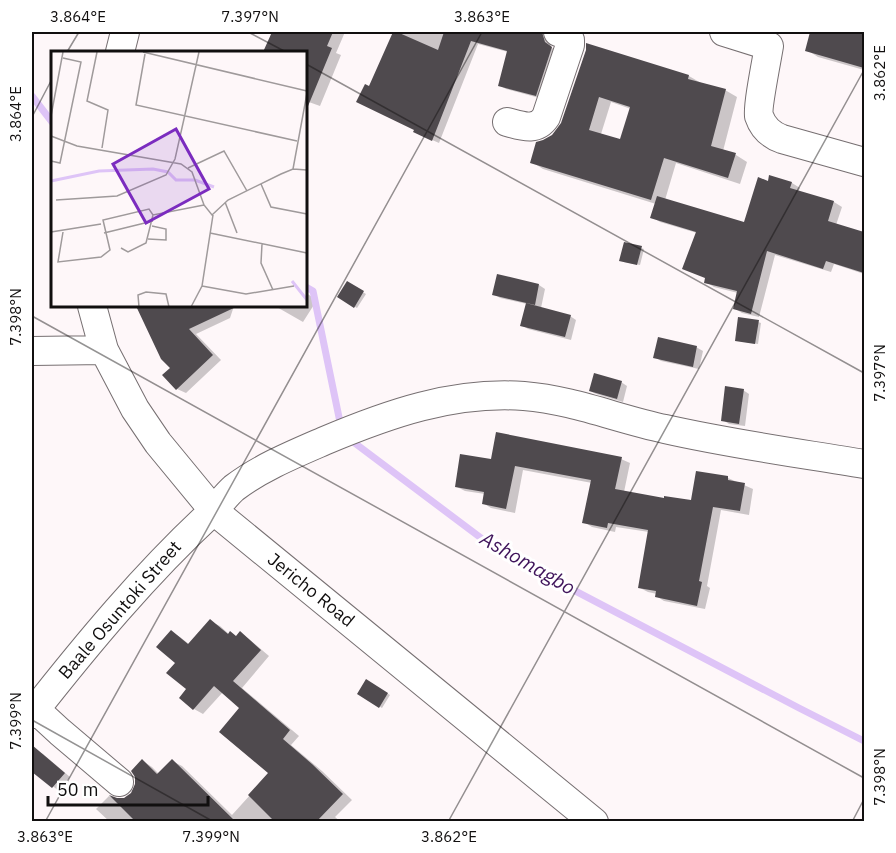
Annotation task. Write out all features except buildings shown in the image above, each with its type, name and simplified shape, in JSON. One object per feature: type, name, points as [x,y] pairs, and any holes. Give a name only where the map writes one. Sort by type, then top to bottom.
[{"type":"street","points":[[120,51],[124,32]]},
{"type":"street","points":[[507,122],[527,127],[535,126],[546,117],[570,45],[567,36],[558,32]]},
{"type":"street","points":[[724,32],[774,39],[758,114],[772,135],[864,162]]},
{"type":"street","name":"Jericho Road","points":[[93,308],[104,350],[135,409],[158,443],[214,511],[594,822]]},
{"type":"street","points":[[32,351],[104,350]]},
{"type":"street","name":"Baale Osuntoki Street","points":[[33,712],[134,591],[232,490],[250,477],[300,451],[392,415],[437,402],[485,396],[525,396],[595,409],[699,437],[864,464]]},
{"type":"street","points":[[33,712],[119,782]]},
{"type":"waterway","name":"Ashomagbo","points":[[32,96],[51,121]]},
{"type":"waterway","name":"Ashomagbo","points":[[308,288],[313,291],[341,427]]},
{"type":"waterway","name":"Ashomagbo","points":[[348,438],[497,550],[864,741]]}]
